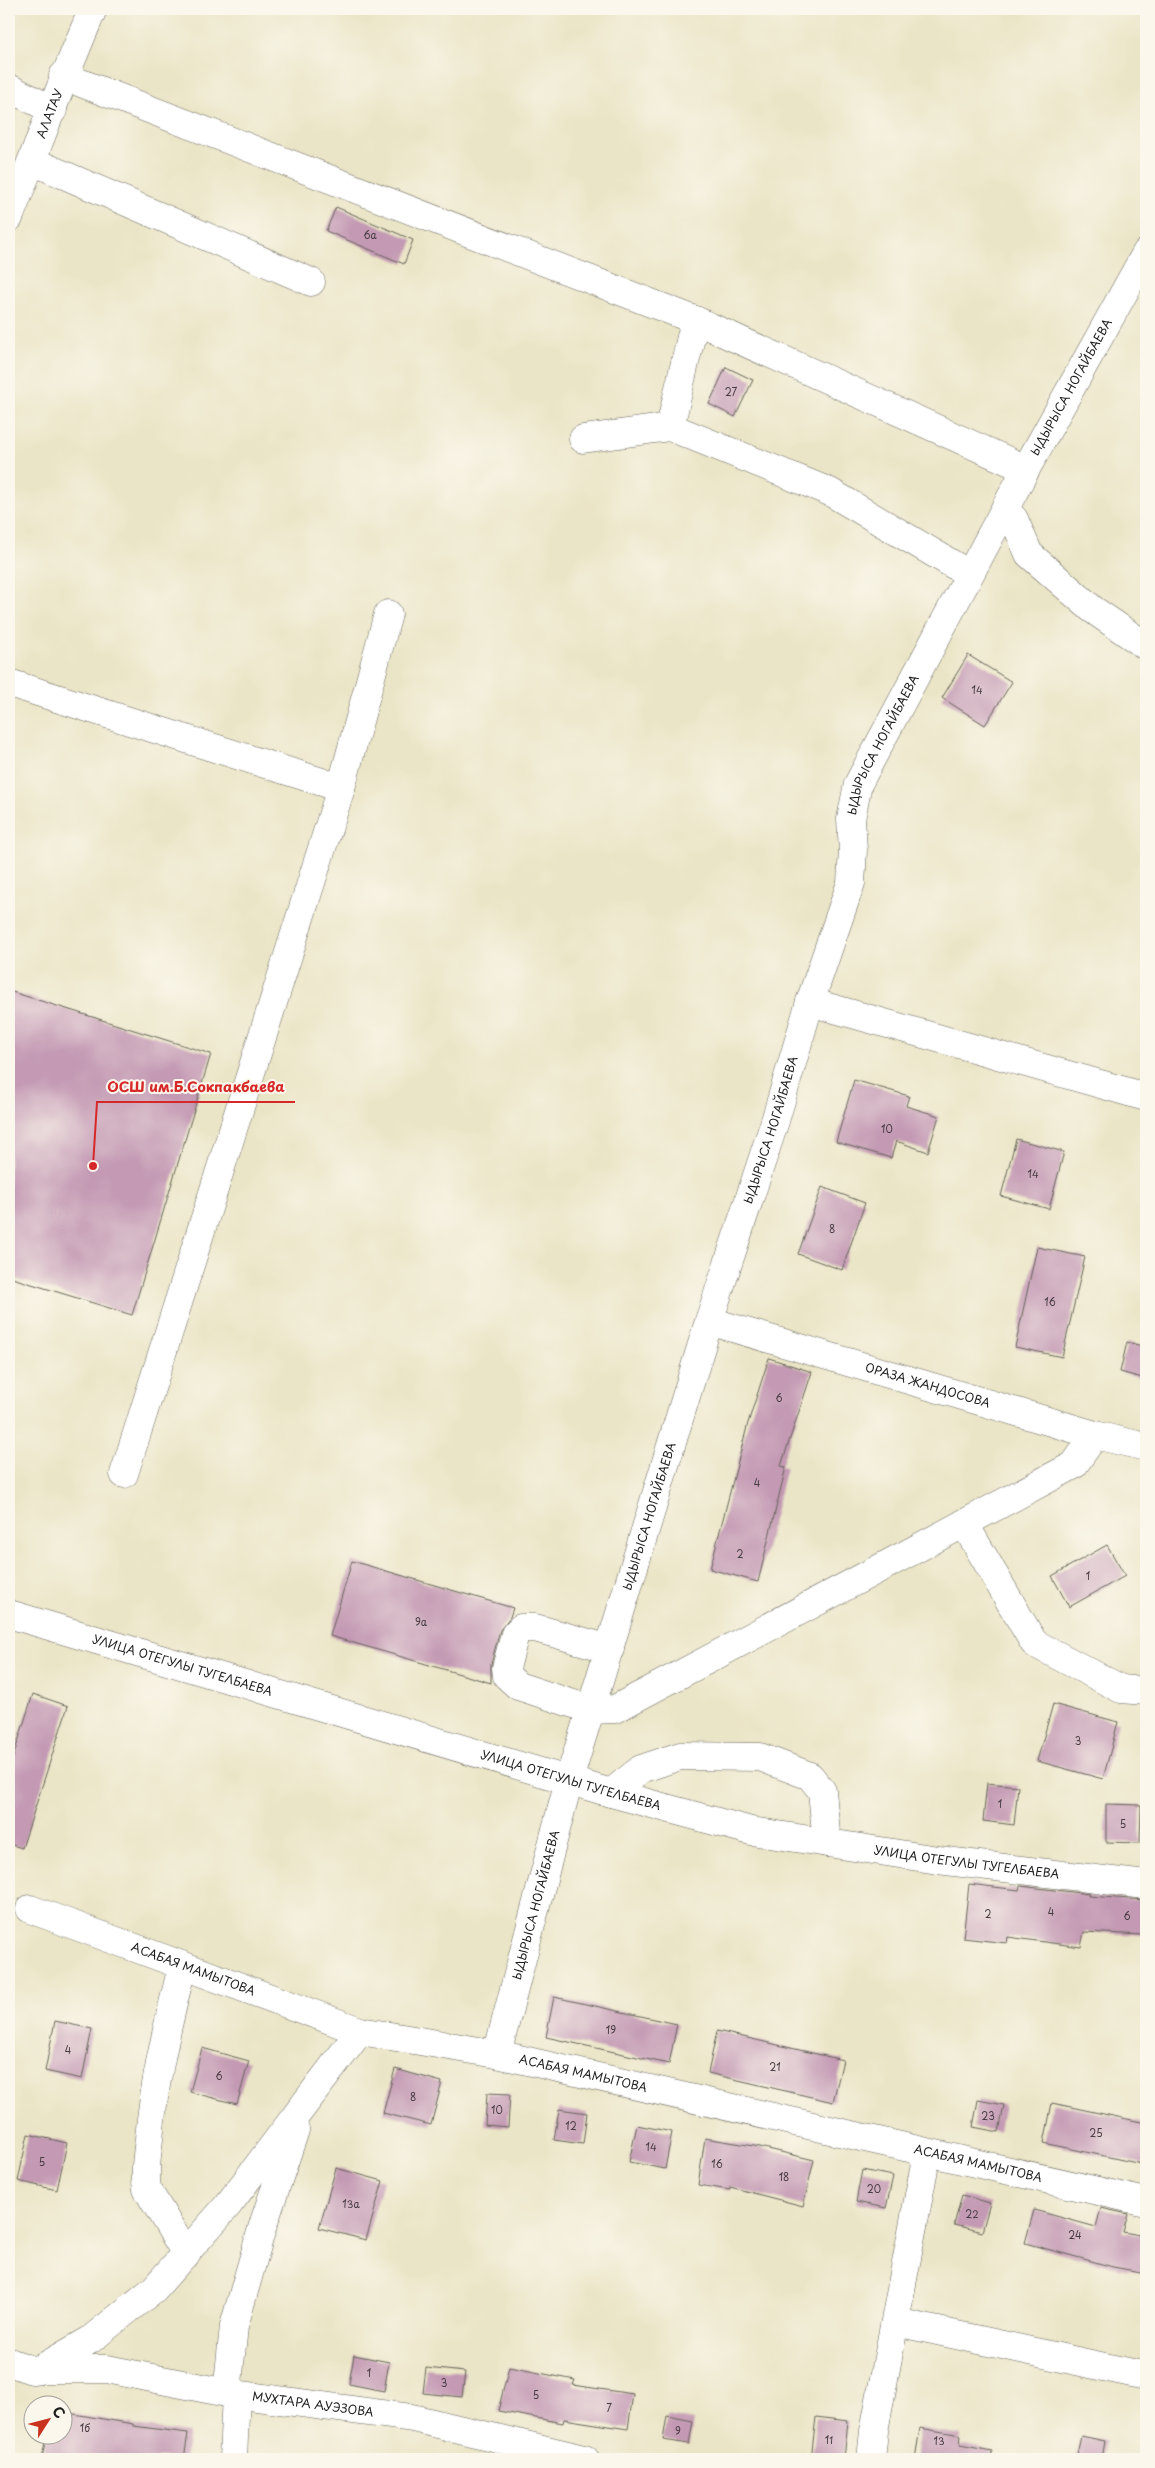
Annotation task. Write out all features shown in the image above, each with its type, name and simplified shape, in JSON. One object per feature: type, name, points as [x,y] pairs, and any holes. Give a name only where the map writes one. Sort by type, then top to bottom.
[{"type":"street","name":"АЛАТАУ","points":[[9,218],[53,110],[63,76],[93,9]]},
{"type":"street","points":[[63,76],[695,320],[1026,469]]},
{"type":"street","points":[[9,88],[53,110]]},
{"type":"street","points":[[32,161],[311,282]]},
{"type":"street","name":"ЫДЫРЫСА НОГАЙБАЕВА","points":[[497,2054],[570,1780],[708,1321],[775,1120],[810,1002],[851,884],[853,850],[851,819],[858,784],[1026,469],[1146,254]]},
{"type":"street","points":[[670,426],[695,320]]},
{"type":"street","points":[[583,439],[670,426],[830,492],[970,574]]},
{"type":"street","points":[[1004,511],[1014,519],[1029,554],[1092,609],[1146,646]]},
{"type":"street","points":[[124,1474],[341,788],[388,614]]},
{"type":"street","points":[[9,683],[341,788]]},
{"type":"street","points":[[810,1002],[1146,1097]]},
{"type":"street","name":"ОРАЗА ЖАНДОСОВА","points":[[708,1321],[1095,1434],[1146,1447]]},
{"type":"street","points":[[610,1649],[535,1628],[521,1628],[515,1634],[506,1668],[507,1676],[518,1686],[592,1710],[615,1709],[1074,1465],[1095,1434]]},
{"type":"street","points":[[964,1523],[1034,1643],[1121,1688],[1146,1691]]},
{"type":"street","name":"УЛИЦА ОТЕГУЛЫ ТУГЕЛБАЕВА","points":[[9,1614],[611,1793],[751,1832],[938,1860],[1146,1885]]},
{"type":"street","points":[[611,1793],[641,1769],[680,1756],[760,1757],[810,1776],[822,1791],[827,1843]]},
{"type":"street","name":"АСАБАЯ МАМЫТОВА","points":[[30,1910],[360,2031],[497,2054],[1146,2202]]},
{"type":"street","points":[[182,1967],[159,2058],[145,2178],[147,2189],[186,2254]]},
{"type":"street","points":[[9,2382],[27,2367],[90,2340],[154,2289],[228,2205],[360,2031]]},
{"type":"street","points":[[233,2459],[234,2326],[263,2224],[303,2107]]},
{"type":"street","points":[[871,2459],[874,2431],[896,2322],[926,2153]]},
{"type":"street","points":[[896,2322],[1146,2376]]},
{"type":"street","name":"МУХТАРА АУЭЗОВА","points":[[27,2367],[107,2369],[232,2394],[412,2418],[585,2459]]},
{"type":"building","points":[[336,207],[413,240],[404,264],[326,231]]},
{"type":"building","points":[[726,367],[753,380],[735,417],[709,404]]},
{"type":"building","points":[[968,655],[1012,682],[985,725],[942,698]]},
{"type":"building","points":[[9,991],[211,1054],[132,1315],[9,1277]]},
{"type":"building","points":[[854,1080],[909,1096],[906,1106],[939,1116],[928,1152],[896,1141],[891,1158],[836,1142]]},
{"type":"building","points":[[1016,1139],[1064,1152],[1049,1209],[1001,1196]]},
{"type":"building","points":[[822,1187],[865,1203],[842,1270],[798,1254]]},
{"type":"building","points":[[1037,1247],[1085,1257],[1062,1357],[1015,1347]]},
{"type":"building","points":[[1127,1342],[1146,1347],[1146,1379],[1120,1372]]},
{"type":"building","points":[[769,1358],[812,1372],[781,1466],[786,1467],[758,1582],[710,1569],[748,1423]]},
{"type":"building","points":[[1107,1545],[1125,1576],[1069,1607],[1052,1576]]},
{"type":"building","points":[[352,1561],[513,1608],[510,1617],[500,1630],[491,1664],[491,1683],[330,1636]]},
{"type":"building","points":[[33,1694],[68,1706],[22,1848],[9,1844],[9,1770]]},
{"type":"building","points":[[1053,1704],[1118,1722],[1103,1779],[1037,1761]]},
{"type":"building","points":[[987,1783],[1018,1786],[1014,1825],[983,1821]]},
{"type":"building","points":[[1106,1804],[1141,1805],[1140,1843],[1106,1842]]},
{"type":"building","points":[[969,1884],[1019,1890],[1020,1886],[1089,1894],[1088,1896],[1145,1900],[1143,1935],[1084,1932],[1081,1947],[1008,1937],[1007,1943],[963,1938]]},
{"type":"building","points":[[554,1997],[677,2024],[669,2064],[546,2037]]},
{"type":"building","points":[[55,2021],[92,2029],[82,2079],[45,2071]]},
{"type":"building","points":[[717,2031],[843,2060],[833,2102],[708,2073]]},
{"type":"building","points":[[202,2048],[249,2061],[237,2104],[190,2092]]},
{"type":"building","points":[[395,2069],[442,2082],[431,2125],[383,2113]]},
{"type":"building","points":[[487,2093],[510,2094],[508,2127],[485,2125]]},
{"type":"building","points":[[978,2100],[1004,2105],[999,2132],[973,2127]]},
{"type":"building","points":[[1052,2103],[1146,2123],[1146,2165],[1044,2143]]},
{"type":"building","points":[[559,2109],[587,2113],[583,2144],[554,2140]]},
{"type":"building","points":[[637,2125],[672,2132],[665,2169],[629,2162]]},
{"type":"building","points":[[28,2134],[67,2143],[57,2190],[18,2181]]},
{"type":"building","points":[[705,2138],[760,2147],[814,2160],[803,2206],[730,2187],[730,2190],[698,2185]]},
{"type":"building","points":[[336,2168],[383,2181],[366,2240],[319,2228]]},
{"type":"building","points":[[862,2170],[893,2176],[886,2208],[856,2202]]},
{"type":"building","points":[[962,2195],[990,2203],[982,2232],[954,2225]]},
{"type":"building","points":[[1101,2208],[1128,2214],[1123,2232],[1146,2236],[1146,2273],[1113,2267],[1025,2243],[1034,2210],[1096,2227]]},
{"type":"building","points":[[354,2355],[389,2362],[384,2391],[349,2384]]},
{"type":"building","points":[[509,2367],[575,2380],[573,2385],[633,2394],[628,2429],[564,2419],[563,2423],[498,2411]]},
{"type":"building","points":[[426,2368],[465,2372],[462,2397],[423,2393]]},
{"type":"building","points":[[72,2414],[133,2424],[133,2426],[188,2433],[184,2459],[42,2459],[44,2446],[72,2446]]},
{"type":"building","points":[[667,2416],[693,2421],[689,2444],[663,2440]]},
{"type":"building","points":[[816,2417],[848,2421],[844,2459],[811,2459]]},
{"type":"building","points":[[920,2428],[961,2435],[960,2445],[992,2451],[991,2459],[915,2459]]},
{"type":"building","points":[[1081,2436],[1105,2441],[1102,2459],[1076,2459]]},
{"type":"place","name":"ОСШ им.Б.Сокпакбаева","points":[[93,1166]]}]
